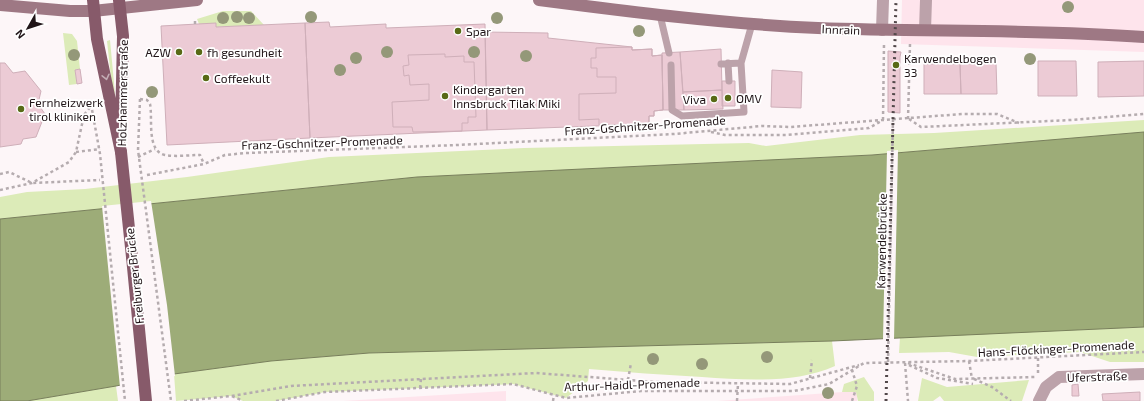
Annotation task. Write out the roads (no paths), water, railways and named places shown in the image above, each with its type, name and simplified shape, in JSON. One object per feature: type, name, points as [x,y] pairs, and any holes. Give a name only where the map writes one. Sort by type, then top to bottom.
[{"type":"main road","points":[[0,5],[70,11],[93,5],[197,0]]},
{"type":"main road","name":"Innrain","points":[[539,0],[660,15],[752,24],[883,30],[1003,31],[1144,37]]},
{"type":"main road","name":"Holzhammerstraße","points":[[119,4],[123,36],[121,152]]},
{"type":"main road","name":"Holzhammerstraße","points":[[93,5],[98,42],[121,152]]},
{"type":"main road","name":"Freiburger Brücke","points":[[121,152],[146,401]]},
{"type":"street","points":[[883,0],[883,30]]},
{"type":"street","points":[[925,30],[926,0]]},
{"type":"street","name":"Uferstraße","points":[[1039,401],[1046,387],[1059,377],[1144,374]]},
{"type":"lane","points":[[660,15],[669,53]]},
{"type":"lane","points":[[671,65],[672,110],[682,116],[730,109],[744,112],[741,63],[752,24]]},
{"type":"lane","points":[[729,81],[725,64],[741,63]]},
{"type":"railway","points":[[886,401],[896,0]]},
{"type":"place","name":"Spar","points":[[458,31]]},
{"type":"place","name":"AZW","points":[[179,52]]},
{"type":"place","name":"fh gesundheit","points":[[199,52]]},
{"type":"place","name":"Karwendelbogen 33","points":[[896,65]]},
{"type":"place","name":"Coffeekult","points":[[206,78]]},
{"type":"place","name":"Kindergarten Innsbruck Tilak Miki","points":[[445,96]]},
{"type":"place","name":"OMV","points":[[728,98]]},
{"type":"place","name":"Viva","points":[[714,99]]},
{"type":"place","name":"Fernheizwerk tirol kliniken","points":[[21,109]]}]
